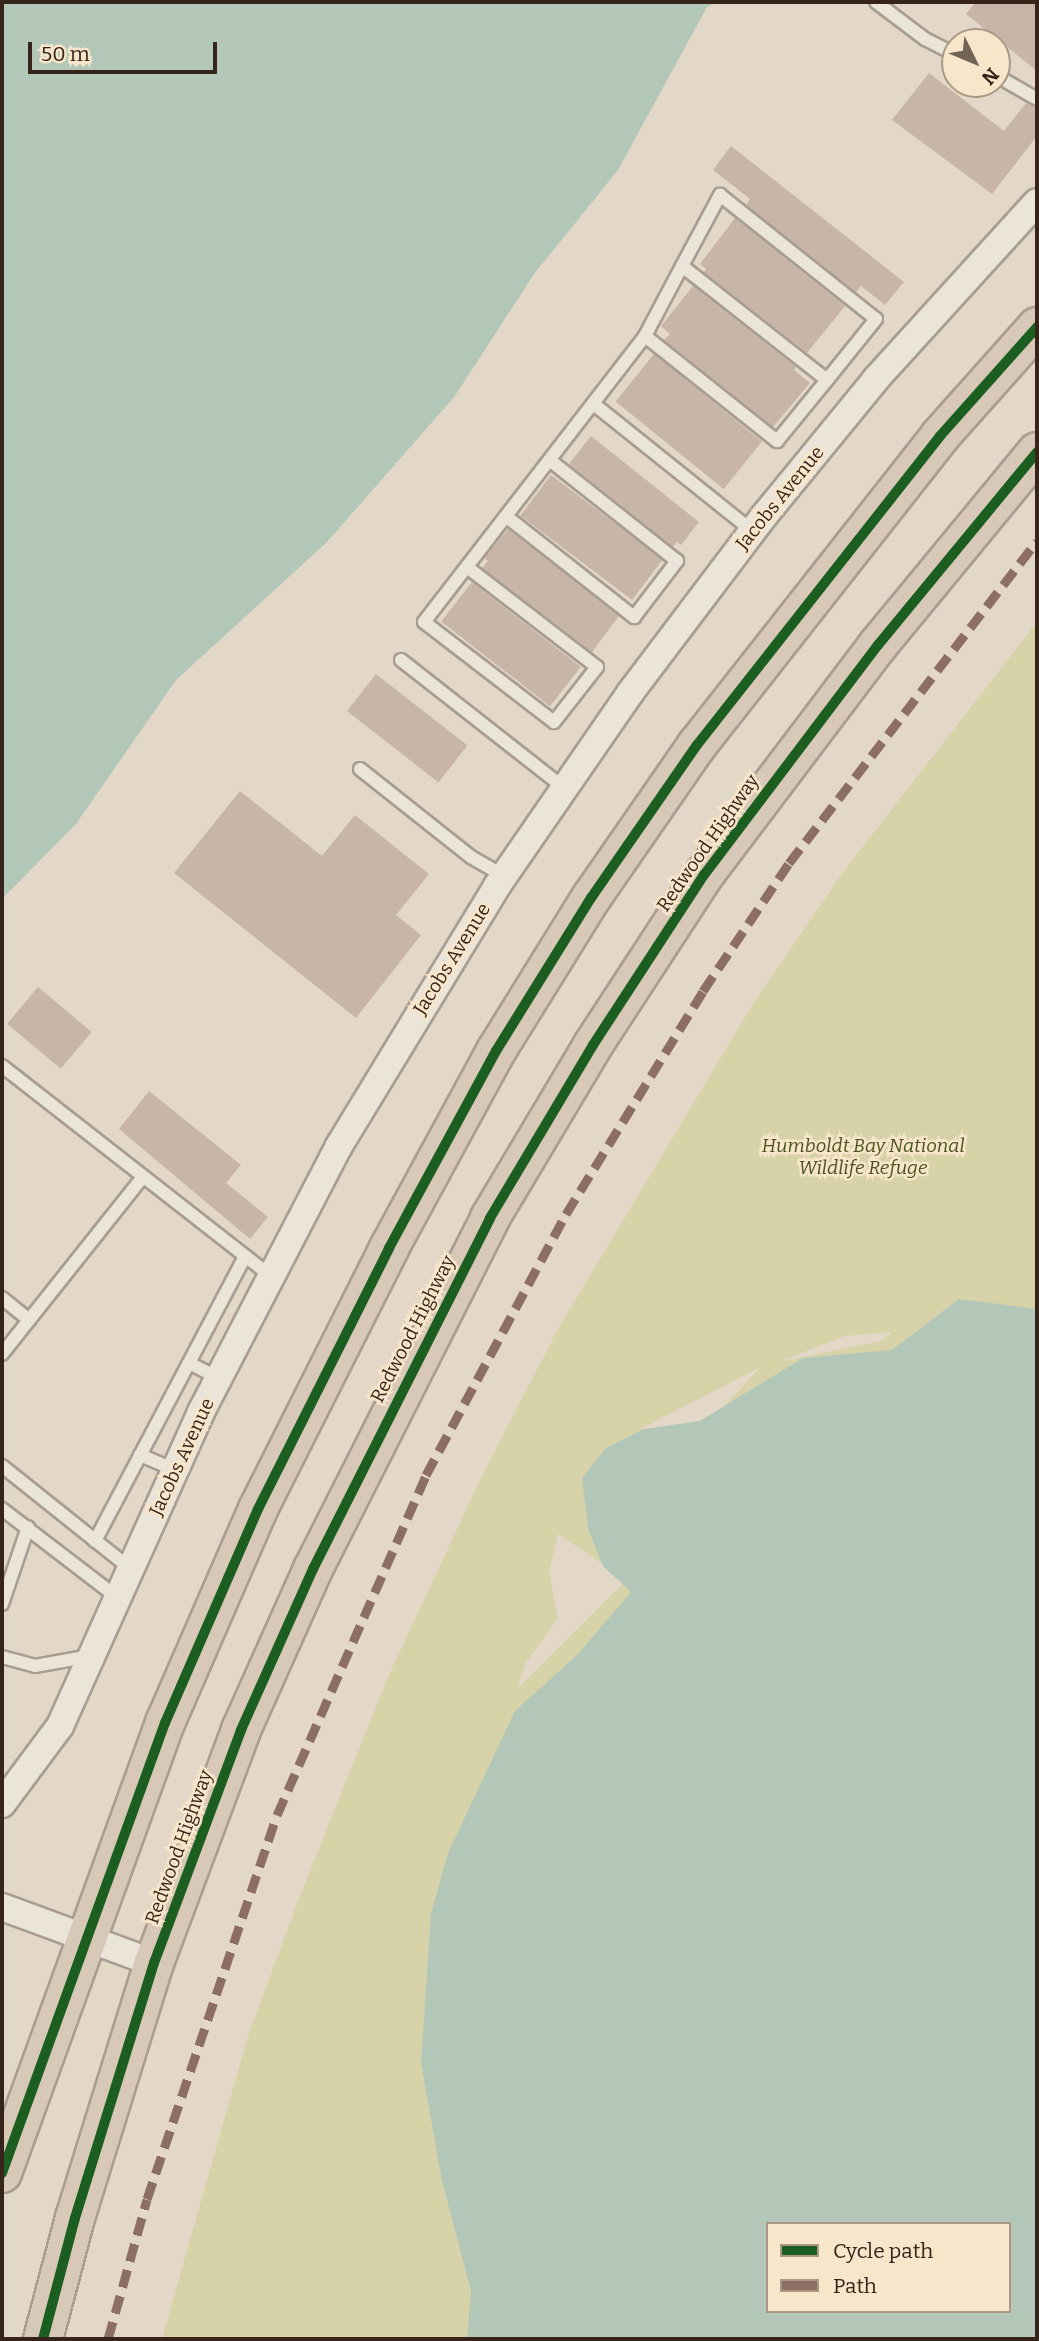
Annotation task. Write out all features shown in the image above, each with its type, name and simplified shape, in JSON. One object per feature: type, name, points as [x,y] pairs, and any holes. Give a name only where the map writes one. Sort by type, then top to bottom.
[{"type":"highway","points":[[2,2173],[84,1937],[165,1723],[258,1509],[389,1248],[496,1051],[591,898],[697,745],[922,457],[1037,327]]},
{"type":"highway","name":"Redwood Highway","points":[[43,2339],[75,2218],[154,1963],[241,1730],[307,1581],[491,1218],[593,1045],[704,875],[877,645],[1037,452]]},
{"type":"street","name":"Jacobs Avenue","points":[[2,1804],[60,1726],[219,1378],[339,1146],[504,876],[564,787],[752,531],[876,380],[1037,202]]},
{"type":"street","points":[[2,1907],[154,1963]]},
{"type":"lane","points":[[876,2],[925,39],[941,47]]},
{"type":"lane","points":[[1011,84],[1037,99]]},
{"type":"lane","points":[[467,567],[597,667],[554,722],[424,622],[467,567],[595,405],[645,336],[720,195],[876,320],[777,441],[645,336]]},
{"type":"lane","points":[[682,266],[827,380]]},
{"type":"lane","points":[[595,405],[752,531]]},
{"type":"lane","points":[[507,517],[634,617],[677,561],[551,461]]},
{"type":"lane","points":[[401,660],[564,787]]},
{"type":"lane","points":[[360,769],[471,857],[504,876]]},
{"type":"lane","points":[[2,1066],[271,1276]]},
{"type":"lane","points":[[2,1354],[143,1177]]},
{"type":"lane","points":[[95,1541],[245,1256]]},
{"type":"lane","points":[[2,1298],[29,1320]]},
{"type":"lane","points":[[189,1363],[219,1378]]},
{"type":"lane","points":[[141,1455],[175,1470]]},
{"type":"lane","points":[[2,1466],[131,1569]]},
{"type":"lane","points":[[2,1509],[118,1598]]},
{"type":"lane","points":[[2,1604],[28,1527]]},
{"type":"lane","points":[[2,1657],[35,1666],[92,1655]]},
{"type":"green space","name":"Humboldt Bay National Wildlife Refuge","points":[[1037,622],[1037,2339],[162,2339],[248,2036],[298,1901],[389,1675],[480,1480],[557,1331],[753,1004],[841,875]],"holes":[[[892,1332],[882,1341],[778,1362],[845,1336]],[[761,1367],[721,1409],[687,1428],[640,1429]],[[558,1534],[627,1580],[517,1689],[526,1663],[558,1618],[549,1572]]]},
{"type":"shaded area","points":[[2,2],[717,2],[707,7],[618,170],[534,274],[455,396],[327,542],[176,680],[76,824],[2,899]]},
{"type":"shaded area","points":[[959,1299],[1037,1309],[1037,2339],[467,2339],[471,2291],[442,2181],[421,2063],[431,1913],[448,1853],[515,1711],[577,1655],[631,1592],[603,1566],[588,1529],[582,1478],[606,1448],[644,1429],[700,1421],[803,1358],[892,1350]]},
{"type":"building","points":[[976,2],[1037,2],[1037,71],[1011,50],[1011,28],[983,28],[966,14]]},
{"type":"building","points":[[929,73],[941,82],[941,98],[961,98],[1004,131],[1026,103],[1037,108],[1037,136],[992,194],[892,120]]},
{"type":"building","points":[[731,146],[904,282],[885,305],[861,286],[856,292],[746,205],[750,199],[713,170]]},
{"type":"building","points":[[735,218],[845,306],[807,353],[704,272],[706,269],[700,264]]},
{"type":"building","points":[[693,286],[796,367],[794,370],[810,383],[773,427],[664,340],[670,334],[661,326]]},
{"type":"building","points":[[654,354],[762,441],[724,489],[616,401]]},
{"type":"building","points":[[591,436],[699,522],[681,545],[677,542],[673,547],[569,464]]},
{"type":"building","points":[[551,475],[663,559],[632,600],[520,516]]},
{"type":"building","points":[[508,529],[619,616],[592,652],[482,568],[488,561],[484,558]]},
{"type":"building","points":[[472,582],[581,667],[550,706],[441,621]]},
{"type":"building","points":[[376,674],[467,745],[438,782],[347,711]]},
{"type":"building","points":[[240,791],[322,856],[355,815],[429,874],[396,915],[421,935],[356,1018],[174,873]]},
{"type":"building","points":[[38,987],[92,1032],[61,1069],[7,1024]]},
{"type":"building","points":[[149,1091],[241,1165],[226,1183],[268,1217],[250,1239],[119,1129]]},
{"type":"marked path","points":[[108,2339],[147,2199],[277,1815],[426,1475],[566,1214],[703,991],[789,863],[1037,541]]},
{"type":"cycle path","points":[[2,2173],[165,1723],[258,1509],[389,1248],[496,1051],[591,898],[697,745],[940,436],[1037,327]]},
{"type":"cycle path","points":[[43,2339],[75,2218],[154,1963],[241,1730],[313,1569],[490,1218],[593,1045],[704,875],[878,645],[1037,452]]}]
